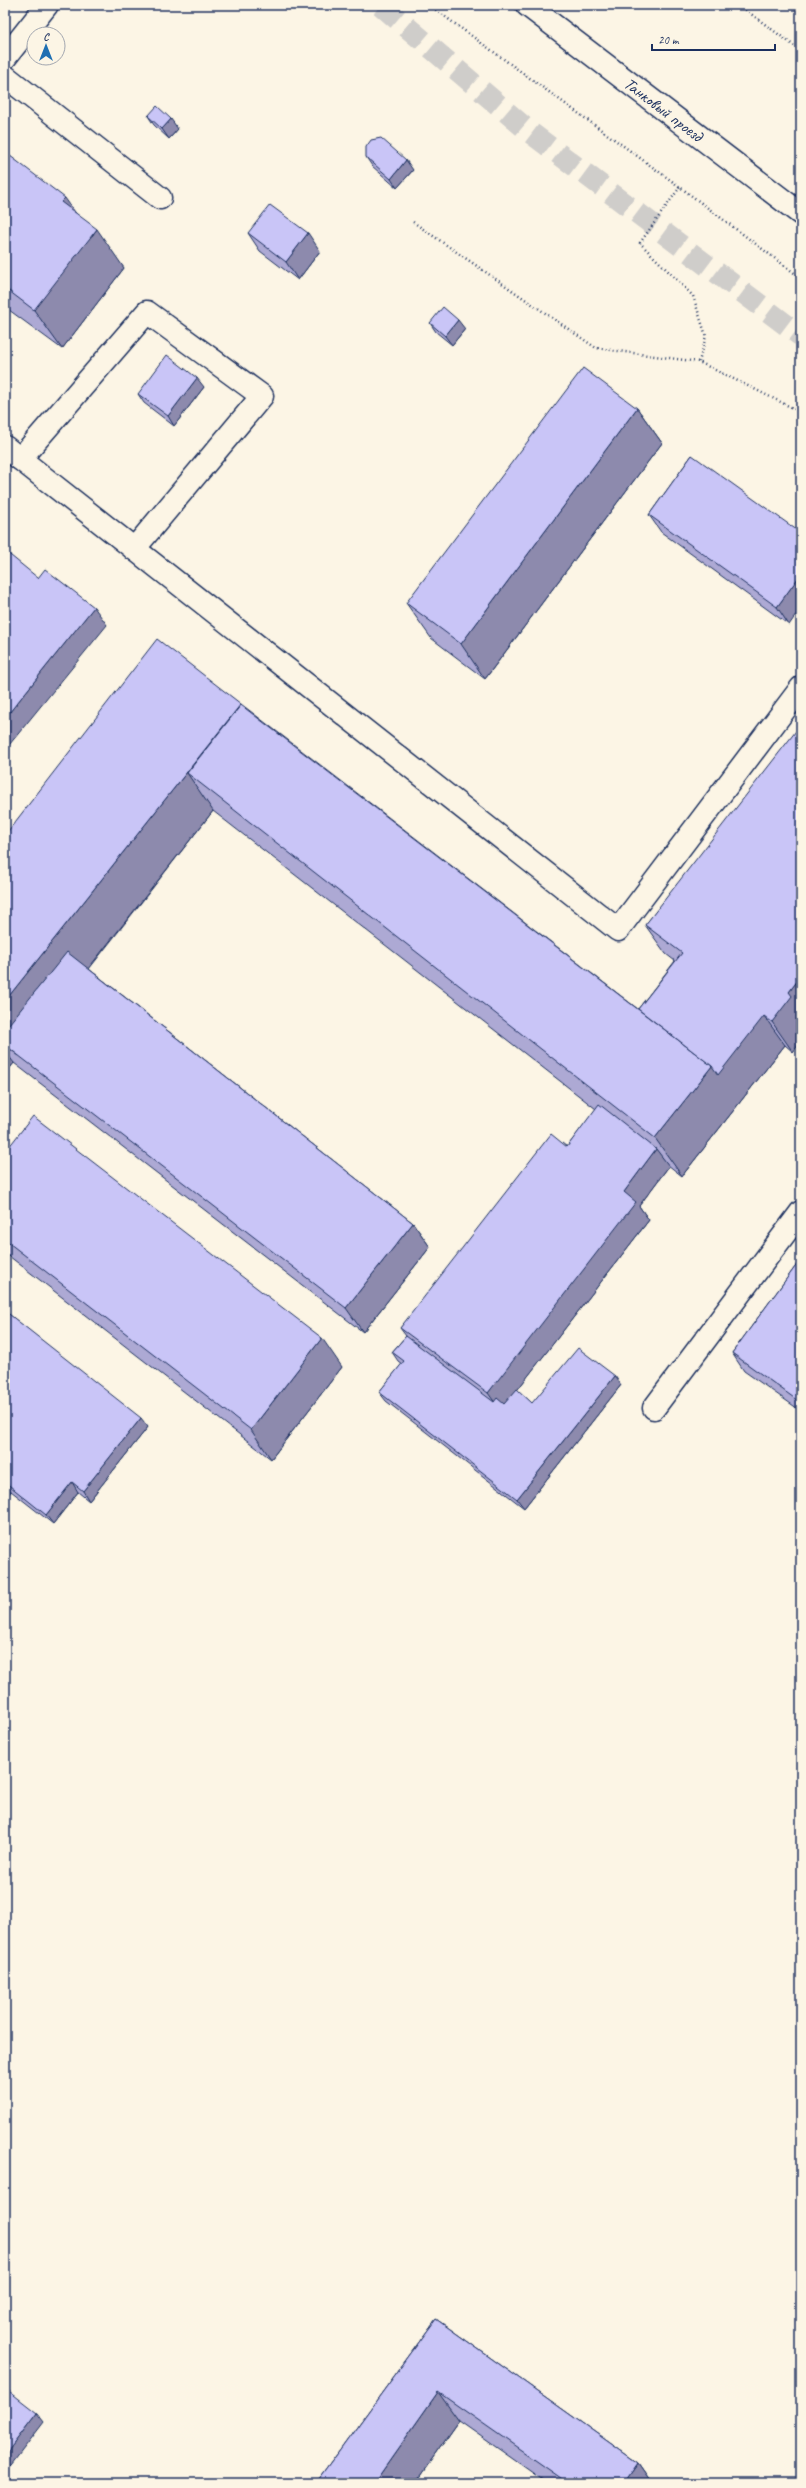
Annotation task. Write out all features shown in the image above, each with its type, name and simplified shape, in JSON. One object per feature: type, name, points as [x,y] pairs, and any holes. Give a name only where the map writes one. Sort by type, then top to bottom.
[{"type":"street","points":[[5,58],[47,5]]},
{"type":"street","name":"Танковый проезд","points":[[527,5],[801,214]]},
{"type":"street","points":[[5,76],[160,198]]},
{"type":"street","points":[[134,549],[262,396],[147,312],[12,453],[618,930],[801,688]]},
{"type":"street","points":[[654,1408],[801,1212]]},
{"type":"path","points":[[429,5],[680,187],[801,278]]},
{"type":"path","points":[[739,5],[801,51]]},
{"type":"path","points":[[680,187],[640,243],[693,296],[706,336],[699,362]]},
{"type":"path","points":[[413,222],[596,348],[699,362],[801,412]]},
{"type":"building","points":[[157,106],[171,119],[162,129],[148,116]]},
{"type":"building","points":[[381,138],[406,160],[391,179],[366,157],[366,147],[371,140]]},
{"type":"building","points":[[5,152],[65,198],[61,202],[97,229],[34,310],[5,288]]},
{"type":"building","points":[[270,205],[308,233],[286,262],[248,233]]},
{"type":"building","points":[[443,307],[458,320],[445,336],[430,323]]},
{"type":"building","points":[[167,355],[197,378],[168,416],[138,394]]},
{"type":"building","points":[[583,368],[637,408],[461,644],[406,603]]},
{"type":"building","points":[[692,455],[801,533],[801,574],[777,607],[649,515]]},
{"type":"building","points":[[5,551],[38,578],[45,569],[94,607],[5,718]]},
{"type":"building","points":[[157,639],[241,704],[5,1001],[5,835]]},
{"type":"building","points":[[241,705],[712,1066],[655,1138],[187,773]]},
{"type":"building","points":[[796,731],[801,735],[801,976],[789,992],[792,996],[772,1022],[764,1016],[718,1075],[712,1066],[638,1009],[682,953],[645,925]]},
{"type":"building","points":[[67,952],[413,1223],[346,1308],[5,1045],[5,1029]]},
{"type":"building","points":[[599,1104],[656,1149],[624,1192],[636,1202],[488,1393],[400,1328],[551,1134],[567,1147]]},
{"type":"building","points":[[33,1116],[322,1338],[251,1430],[5,1240],[5,1152]]},
{"type":"building","points":[[801,1259],[801,1403],[732,1353]]},
{"type":"building","points":[[5,1311],[141,1418],[83,1491],[72,1482],[46,1515],[5,1482]]},
{"type":"building","points":[[406,1336],[494,1402],[497,1398],[504,1404],[517,1389],[532,1403],[578,1348],[615,1376],[517,1499],[379,1392],[404,1361],[392,1352]]},
{"type":"building","points":[[436,2319],[638,2463],[624,2483],[568,2483],[438,2392],[374,2483],[316,2483]]},
{"type":"building","points":[[5,2388],[37,2413],[5,2455]]},
{"type":"tunnel","points":[[381,5],[531,133],[801,336]]}]
